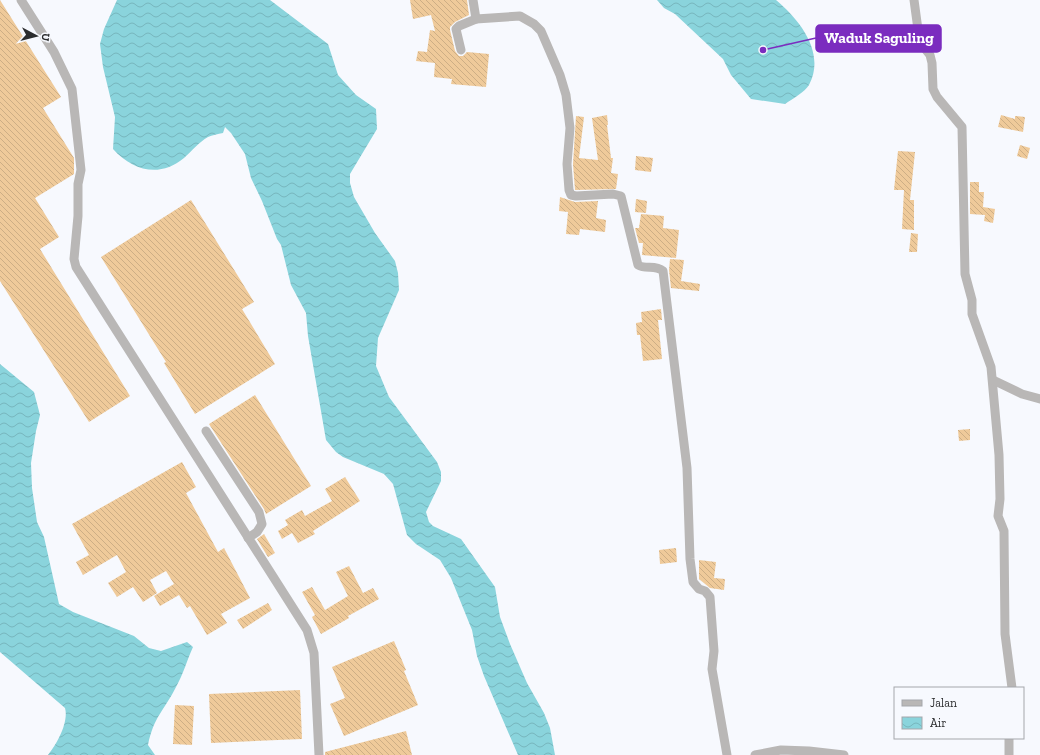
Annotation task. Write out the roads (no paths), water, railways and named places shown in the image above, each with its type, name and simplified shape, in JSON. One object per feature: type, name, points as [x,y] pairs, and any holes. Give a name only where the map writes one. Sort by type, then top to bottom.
[{"type":"street","points":[[21,0],[54,52],[72,89],[81,170],[78,184],[78,216],[74,259],[76,267],[306,630],[314,653],[319,755]]},
{"type":"street","points":[[473,0],[476,19]]},
{"type":"street","points":[[914,0],[919,37],[922,45],[930,55],[932,63],[933,90],[962,127],[965,274],[972,300],[972,314],[991,367],[999,455],[1000,499],[998,516],[1004,531],[1005,634],[1012,687]]},
{"type":"street","points":[[460,50],[456,29],[459,26],[476,19],[520,16],[541,31],[560,75],[566,95],[570,122],[567,164],[569,190],[571,195],[613,194],[621,196],[638,265],[644,268],[657,267],[663,271],[687,468],[690,559],[693,582],[699,589],[705,591],[710,597],[714,651],[712,669],[727,755]]},
{"type":"street","points":[[992,380],[1022,394],[1040,399]]},
{"type":"street","points":[[206,431],[259,512],[262,524],[257,532],[248,538]]},
{"type":"street","points":[[1009,739],[1009,755]]},
{"type":"street","points":[[755,755],[780,750],[809,751],[844,755]]},
{"type":"water","points":[[117,0],[270,0],[328,44],[338,75],[356,95],[376,109],[377,129],[350,174],[350,183],[354,197],[375,233],[395,261],[398,273],[399,290],[378,338],[376,366],[389,397],[437,462],[441,472],[441,481],[426,512],[429,522],[433,526],[461,539],[495,587],[500,617],[527,683],[544,713],[550,728],[555,755],[518,755],[484,676],[477,656],[472,630],[451,578],[440,560],[416,544],[407,535],[393,484],[384,474],[343,457],[336,452],[326,440],[308,336],[306,313],[291,285],[281,245],[251,178],[245,154],[231,133],[225,127],[223,133],[208,137],[175,164],[156,170],[138,167],[121,157],[113,149],[115,117],[103,67],[100,44],[104,29]]},
{"type":"water","points":[[657,0],[776,0],[794,17],[808,38],[814,61],[813,73],[809,85],[801,93],[785,104],[751,99],[731,75],[723,59],[675,14],[664,8]]},
{"type":"water","points":[[0,364],[34,392],[40,415],[31,463],[32,488],[37,522],[44,537],[59,604],[73,612],[134,636],[149,648],[161,651],[187,642],[193,647],[172,695],[156,720],[150,735],[148,745],[155,755],[48,755],[55,745],[64,726],[66,714],[65,708],[0,652]]},
{"type":"place","name":"Waduk Saguling","points":[[763,50]]}]
